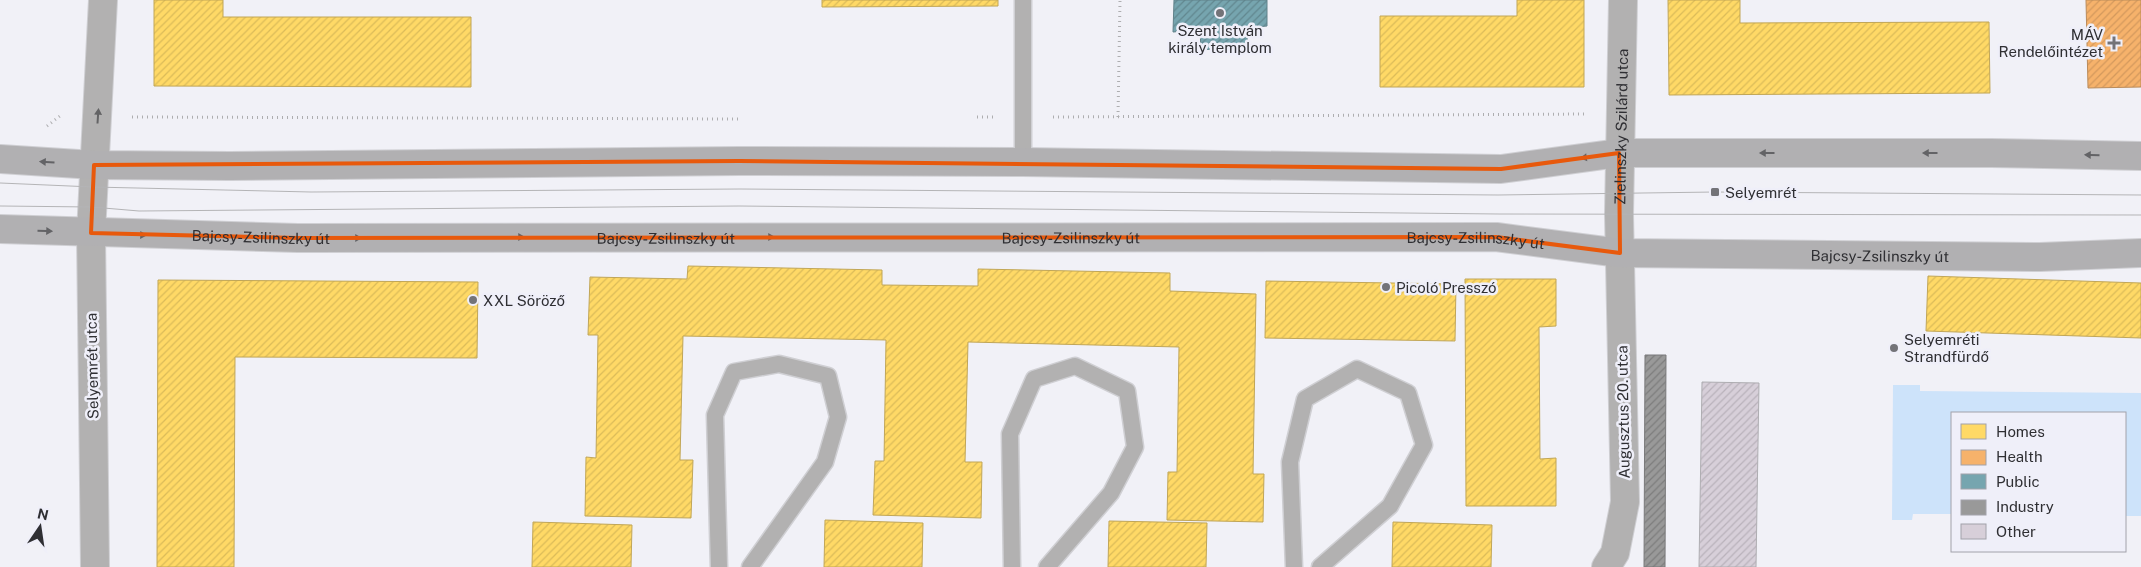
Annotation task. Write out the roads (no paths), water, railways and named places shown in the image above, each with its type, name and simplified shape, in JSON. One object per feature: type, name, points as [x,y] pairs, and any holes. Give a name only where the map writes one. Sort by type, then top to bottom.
[{"type":"street","name":"Selyemrét utca","points":[[95,567],[91,233],[103,0]]},
{"type":"street","name":"Zielinszky Szilárd utca","points":[[1620,253],[1619,153],[1623,0]]},
{"type":"street","points":[[0,160],[94,165],[230,166],[729,161],[1024,162],[1501,169],[1619,153],[2141,156]]},
{"type":"street","name":"Bajcsy-Zsilinszky út","points":[[0,230],[298,238],[1496,237],[1620,253],[2040,257],[2141,253]]},
{"type":"street","name":"Augusztus 20. utca","points":[[1606,567],[1615,553],[1625,502],[1620,253]]},
{"type":"lane","points":[[1023,0],[1024,162]]},
{"type":"lane","points":[[719,567],[715,415],[734,372],[778,364],[828,376],[838,418],[826,462],[750,567]]},
{"type":"lane","points":[[1012,567],[1010,434],[1034,379],[1076,366],[1127,391],[1135,447],[1111,493],[1047,567]]},
{"type":"lane","points":[[1294,567],[1290,462],[1305,399],[1357,369],[1408,393],[1424,445],[1390,506],[1320,567]]},
{"type":"water","points":[[1893,385],[1920,385],[1920,391],[2141,393],[2141,516],[2126,516],[2126,412],[1951,412],[1951,514],[1913,514],[1912,520],[1892,520]]},
{"type":"tram line","points":[[0,183],[311,192],[740,189],[1498,195],[1715,192],[2141,195]]},
{"type":"tram line","points":[[0,206],[92,207],[139,211],[739,206],[1499,214],[2141,215]]},
{"type":"place","name":"Szent István király templom","points":[[1220,13]]},
{"type":"place","name":"MÁV Rendelőintézet","points":[[2114,43]]},
{"type":"place","name":"Selyemrét","points":[[1715,192]]},
{"type":"place","name":"Picoló Presszó","points":[[1386,287]]},
{"type":"place","name":"XXL Söröző","points":[[473,300]]},
{"type":"place","name":"Selyemréti Strandfürdő","points":[[1894,348]]}]
